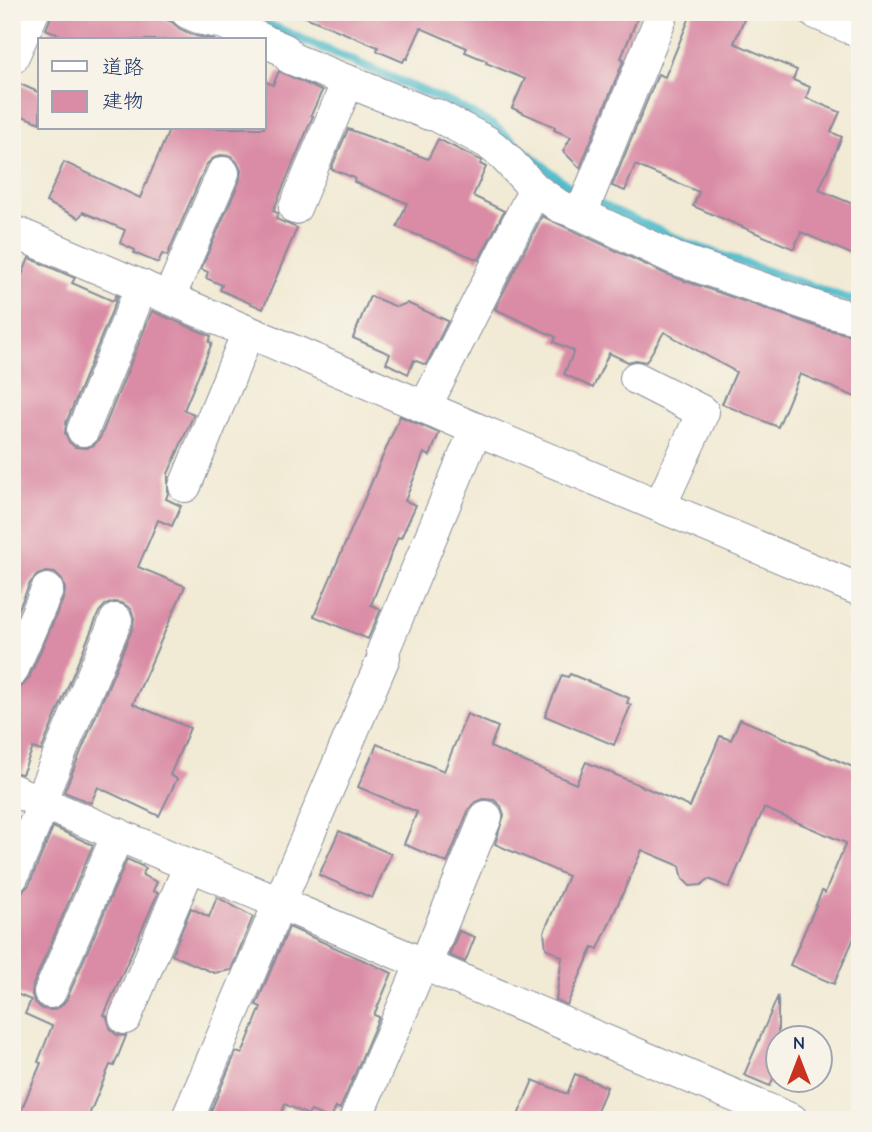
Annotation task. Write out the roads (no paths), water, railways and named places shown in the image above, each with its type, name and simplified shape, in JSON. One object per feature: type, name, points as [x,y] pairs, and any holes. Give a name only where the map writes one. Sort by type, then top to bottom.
[{"type":"street","points":[[12,58],[33,12]]},
{"type":"street","points":[[187,12],[203,19],[224,23],[259,38]]},
{"type":"street","points":[[585,203],[663,12]]},
{"type":"street","points":[[814,12],[860,32]]},
{"type":"street","points":[[266,41],[285,50],[290,58],[436,115],[487,142],[536,189],[559,206],[585,203],[674,258],[827,311],[860,319]]},
{"type":"street","points":[[295,208],[348,81]]},
{"type":"street","points":[[83,430],[155,292],[223,173]]},
{"type":"street","points":[[425,407],[536,189]]},
{"type":"street","points":[[12,231],[860,590]]},
{"type":"street","points":[[185,486],[248,332]]},
{"type":"street","points":[[636,378],[703,412],[660,506]]},
{"type":"street","points":[[187,1120],[384,657],[383,651],[476,429]]},
{"type":"street","points":[[12,671],[47,590]]},
{"type":"street","points":[[12,877],[32,798],[116,620]]},
{"type":"street","points":[[32,798],[792,1120]]},
{"type":"street","points":[[355,1120],[486,817]]},
{"type":"street","points":[[50,992],[118,834]]},
{"type":"street","points":[[125,1018],[190,865]]},
{"type":"waterway","points":[[262,22],[457,106],[495,127],[565,184],[608,208],[688,244],[859,303]]}]
